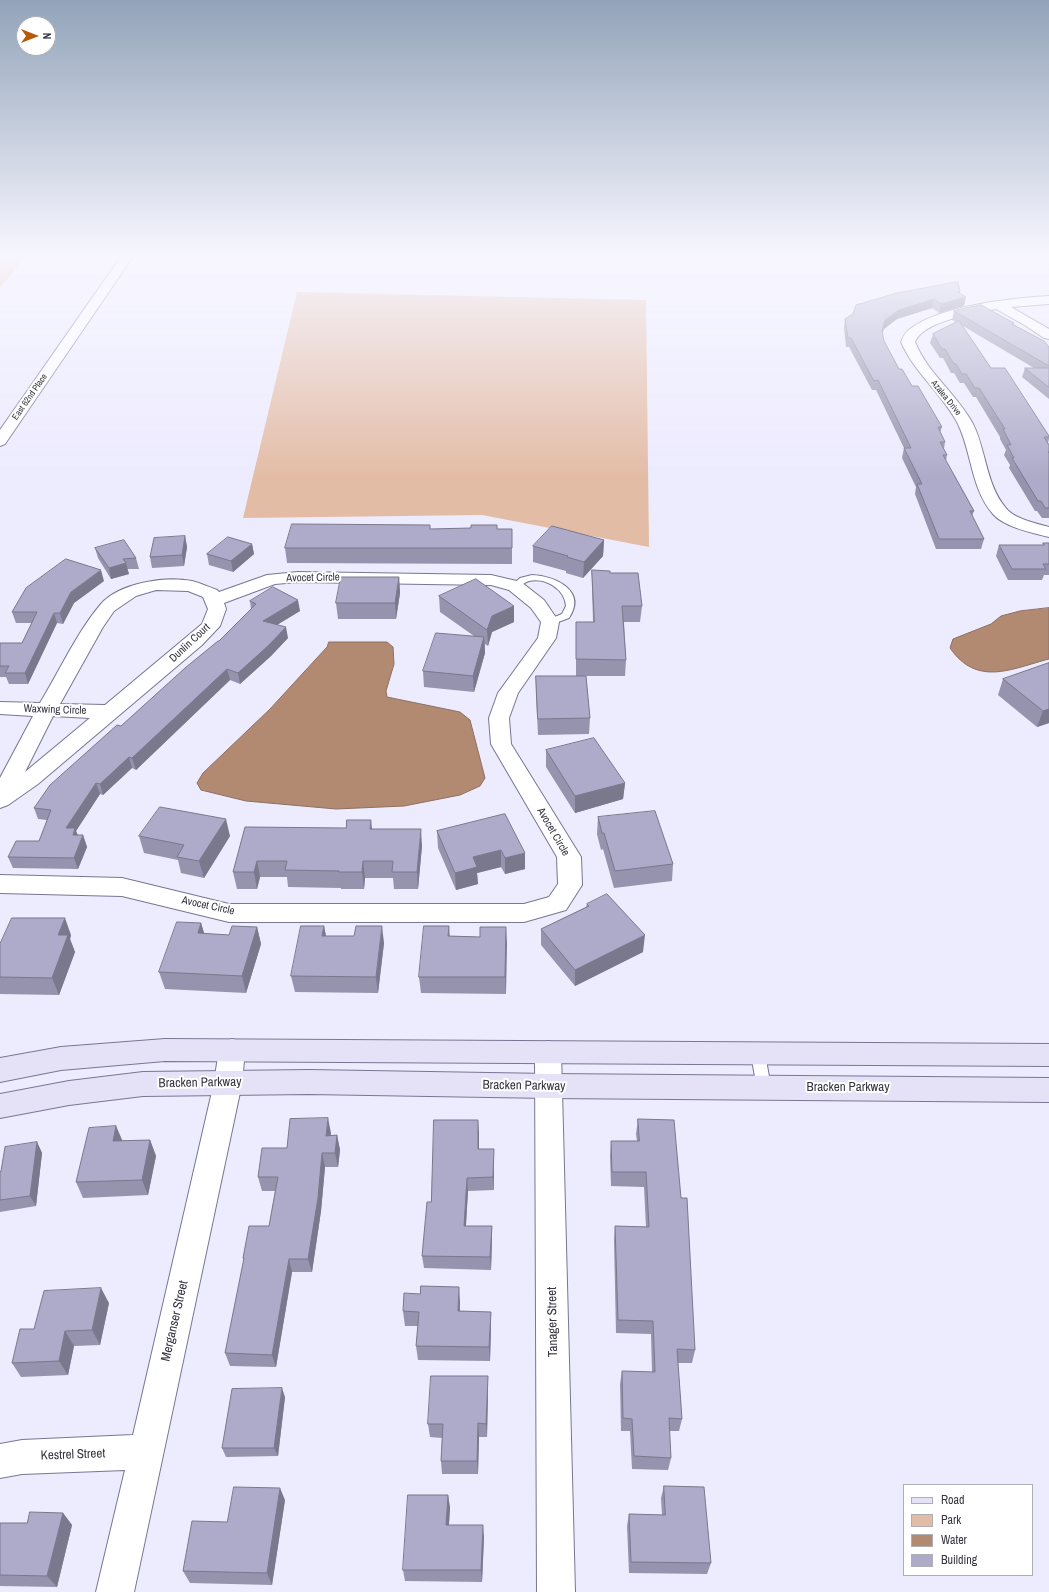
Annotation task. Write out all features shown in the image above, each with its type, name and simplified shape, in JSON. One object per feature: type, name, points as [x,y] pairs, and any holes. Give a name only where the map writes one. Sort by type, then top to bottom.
[{"type":"street","name":"East 62nd Place","points":[[0,441],[77,329]]},
{"type":"street","name":"Azalea Drive","points":[[917,329],[913,332],[908,342],[912,356],[960,413],[970,434],[986,489],[1000,512],[1028,526],[1049,532]]},
{"type":"street","points":[[1040,329],[1049,335]]},
{"type":"street","name":"Avocet Circle","points":[[0,884],[122,887],[228,913],[524,913],[557,904],[570,885],[569,857],[501,744],[499,718],[508,693],[547,638],[550,622],[538,604],[515,586],[491,580],[298,577],[273,579],[214,600]]},
{"type":"street","name":"Dunlin Court","points":[[155,585],[190,586],[211,594],[218,609],[211,626],[30,779],[0,800],[47,709],[94,627],[108,607],[130,592],[155,585]]},
{"type":"street","name":"Waxwing Circle","points":[[0,708],[110,712]]},
{"type":"street","points":[[0,1070],[95,1054],[165,1050],[1049,1055]]},
{"type":"street","name":"Merganser Street","points":[[115,1592],[228,1083],[232,1050]]},
{"type":"street","name":"Tanager Street","points":[[548,1052],[550,1086],[556,1592]]},
{"type":"street","name":"Bracken Parkway","points":[[0,1106],[69,1093],[143,1084],[309,1082],[550,1086],[1049,1090]]},
{"type":"street","name":"Kestrel Street","points":[[0,1461],[22,1457],[146,1452]]},
{"type":"lane","points":[[515,586],[526,579],[540,579],[557,583],[568,594],[571,605],[566,616],[550,622]]},
{"type":"lane","points":[[758,1054],[764,1088]]},
{"type":"green space","points":[[288,329],[646,329],[649,547],[482,515],[243,518]]},
{"type":"water","points":[[1049,608],[1049,659],[1008,670],[995,672],[983,671],[972,668],[960,660],[950,648],[953,639],[991,624],[1001,616],[1020,611]]},
{"type":"water","points":[[329,642],[387,642],[393,647],[394,664],[386,691],[387,697],[460,712],[470,720],[485,778],[480,786],[460,795],[404,806],[336,809],[246,801],[201,790],[197,783],[203,773],[270,709],[327,647]]},
{"type":"building","points":[[847,329],[882,329],[884,341],[899,369],[902,369],[912,386],[918,386],[942,427],[938,427],[945,442],[940,442],[947,455],[943,455],[974,511],[970,511],[984,539],[939,539],[917,484],[922,484],[904,448],[911,448],[878,380],[874,381],[851,338],[848,338]]},
{"type":"building","points":[[942,329],[965,329],[991,368],[1005,368],[1049,436],[1044,437],[1049,445],[1049,508],[1045,508],[1041,501],[1038,501],[1012,458],[1014,458],[1007,445],[1011,445],[1003,429],[1005,429],[979,388],[975,388],[966,374],[962,374],[945,349],[942,349],[933,334]]},
{"type":"building","points":[[986,329],[1022,329],[1044,341],[1049,347],[1049,366]]},
{"type":"building","points":[[1025,368],[1049,368],[1049,387]]},
{"type":"building","points":[[292,524],[430,525],[430,529],[471,528],[471,525],[497,525],[497,529],[512,529],[512,548],[285,548]]},
{"type":"building","points":[[552,526],[604,540],[584,562],[533,546]]},
{"type":"building","points":[[185,536],[182,555],[150,557],[154,538]]},
{"type":"building","points":[[228,537],[252,544],[231,561],[207,554]]},
{"type":"building","points":[[124,540],[136,558],[123,559],[126,563],[109,568],[95,548]]},
{"type":"building","points":[[1043,543],[1049,543],[1049,564],[1043,564],[1046,569],[1012,569],[999,545],[1044,545]]},
{"type":"building","points":[[66,559],[101,570],[71,592],[60,613],[54,613],[25,673],[5,673],[9,666],[0,666],[0,643],[22,643],[37,612],[12,612],[26,588]]},
{"type":"building","points":[[592,570],[610,571],[610,573],[638,573],[642,606],[622,606],[626,660],[576,659],[576,622],[594,622]]},
{"type":"building","points":[[341,577],[399,577],[395,603],[336,603]]},
{"type":"building","points":[[476,579],[514,606],[492,616],[487,630],[439,596]]},
{"type":"building","points":[[273,587],[298,600],[263,621],[286,627],[269,645],[238,673],[227,669],[132,758],[129,757],[100,784],[96,783],[66,828],[75,828],[73,835],[83,835],[74,858],[8,857],[16,841],[39,841],[51,810],[34,808],[50,785],[117,725],[121,726],[185,668],[219,641],[256,604],[250,601]]},
{"type":"building","points":[[436,633],[484,637],[473,676],[423,671]]},
{"type":"building","points":[[1049,663],[1049,709],[1043,711],[1003,679]]},
{"type":"building","points":[[536,676],[586,676],[590,718],[538,719]]},
{"type":"building","points":[[594,738],[625,783],[575,796],[546,750]]},
{"type":"building","points":[[160,807],[226,819],[199,861],[177,857],[184,845],[139,836]]},
{"type":"building","points":[[655,811],[673,864],[615,871],[598,817]]},
{"type":"building","points":[[505,814],[525,853],[505,858],[501,850],[473,857],[477,867],[455,873],[437,831]]},
{"type":"building","points":[[347,820],[371,820],[370,829],[421,829],[417,872],[392,872],[393,861],[363,861],[362,872],[339,872],[285,870],[287,861],[257,861],[254,872],[233,872],[245,827],[346,828]]},
{"type":"building","points":[[607,894],[645,935],[575,970],[541,929],[589,906],[587,904]]},
{"type":"building","points":[[12,918],[65,918],[58,935],[68,935],[52,978],[0,977],[0,944]]},
{"type":"building","points":[[177,922],[201,923],[198,933],[229,935],[232,926],[257,927],[242,976],[159,972]]},
{"type":"building","points":[[301,926],[324,926],[322,936],[354,936],[356,926],[382,926],[376,977],[291,976]]},
{"type":"building","points":[[424,926],[449,926],[448,936],[480,937],[480,927],[506,927],[505,977],[419,977]]},
{"type":"building","points":[[328,1118],[326,1136],[337,1135],[335,1153],[322,1153],[318,1198],[308,1259],[289,1259],[272,1355],[225,1353],[249,1226],[269,1226],[278,1177],[258,1177],[262,1148],[287,1148],[290,1119]]},
{"type":"building","points":[[638,1119],[674,1120],[681,1198],[687,1198],[695,1350],[677,1349],[682,1419],[669,1418],[671,1458],[634,1456],[632,1419],[623,1418],[622,1371],[655,1372],[653,1321],[618,1320],[615,1226],[649,1227],[646,1172],[612,1172],[611,1141],[639,1141]]},
{"type":"building","points":[[434,1120],[478,1120],[478,1149],[494,1149],[493,1177],[467,1178],[464,1226],[492,1226],[490,1257],[422,1256],[427,1202],[431,1202]]},
{"type":"building","points":[[116,1126],[113,1141],[150,1140],[142,1180],[76,1182],[89,1128]]},
{"type":"building","points":[[37,1142],[30,1196],[0,1200],[0,1172],[5,1147]]},
{"type":"building","points":[[421,1286],[459,1287],[458,1311],[491,1312],[489,1347],[416,1346],[419,1312],[403,1311],[404,1293],[420,1294]]},
{"type":"building","points":[[101,1288],[92,1330],[65,1331],[59,1361],[12,1363],[20,1329],[34,1329],[44,1291]]},
{"type":"building","points":[[431,1376],[488,1376],[486,1424],[478,1423],[477,1461],[441,1461],[443,1424],[428,1424]]},
{"type":"building","points":[[282,1388],[274,1448],[222,1448],[232,1389]]},
{"type":"building","points":[[664,1486],[704,1487],[711,1563],[631,1562],[629,1514],[665,1515]]},
{"type":"building","points":[[234,1487],[280,1488],[267,1573],[183,1571],[192,1521],[227,1522]]},
{"type":"building","points":[[408,1495],[448,1495],[446,1525],[483,1525],[481,1570],[403,1570]]},
{"type":"building","points":[[30,1512],[63,1513],[47,1576],[0,1575],[0,1523],[27,1523]]}]
